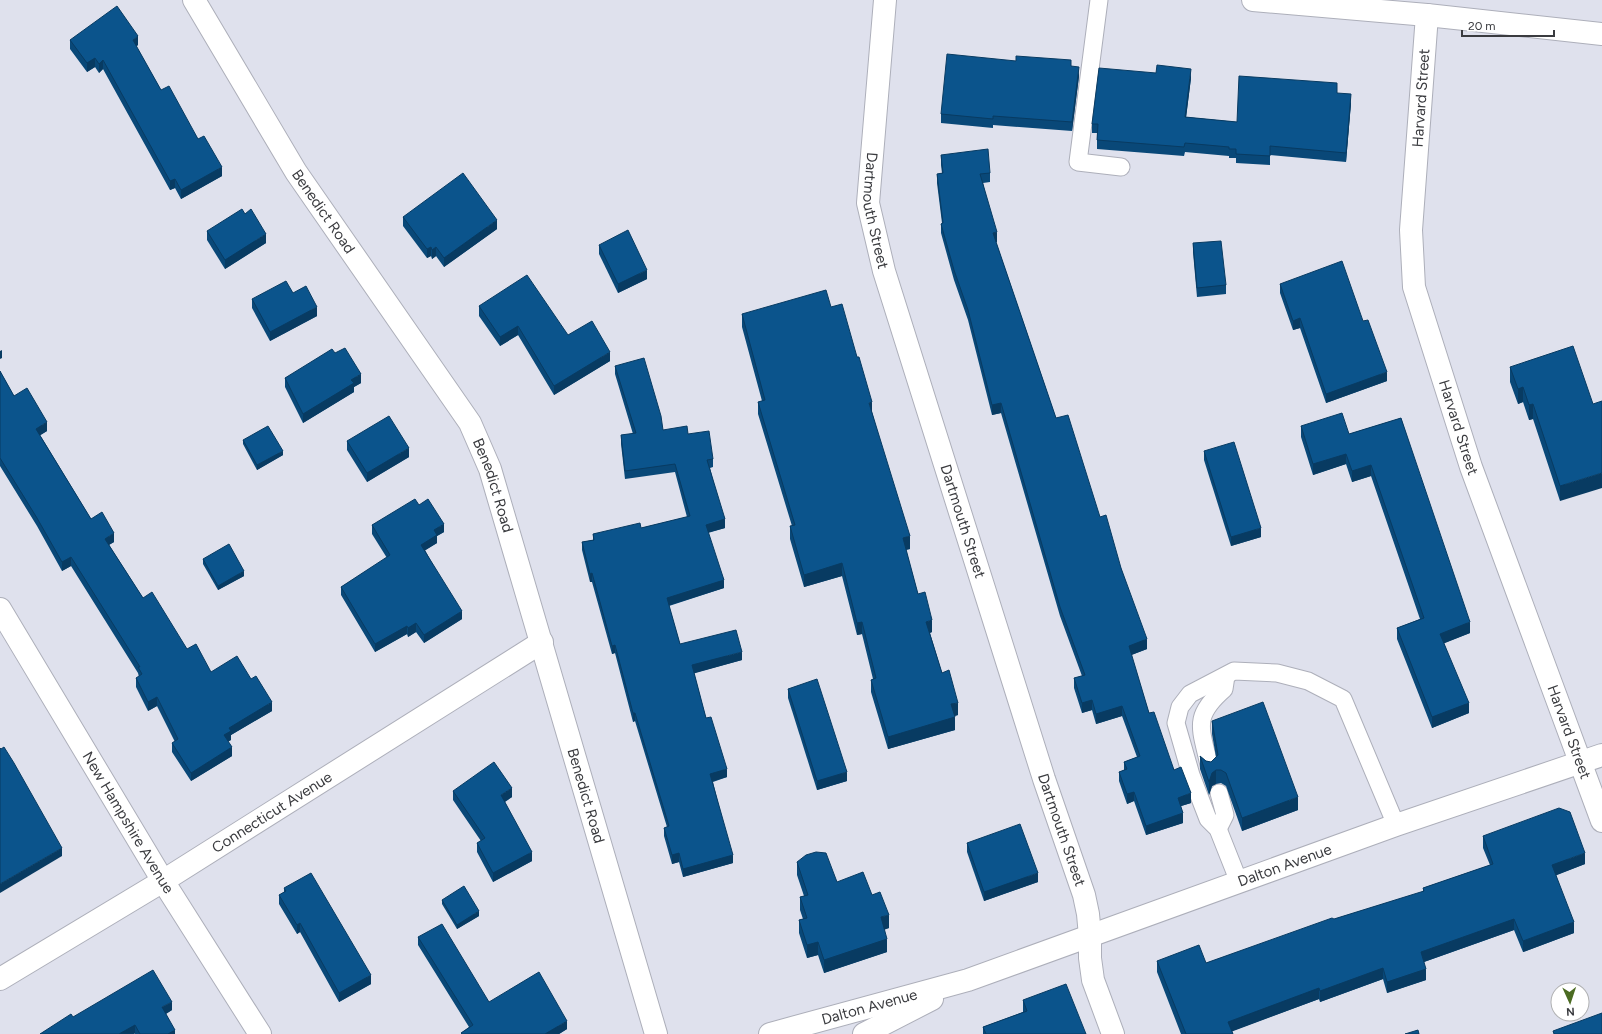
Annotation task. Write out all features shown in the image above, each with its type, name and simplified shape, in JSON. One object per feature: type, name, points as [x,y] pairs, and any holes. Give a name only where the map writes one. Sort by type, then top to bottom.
[{"type":"street","name":"Benedict Road","points":[[194,0],[296,172],[470,424],[490,469],[656,1034]]},
{"type":"street","name":"Dartmouth Street","points":[[885,0],[868,204],[884,271],[1044,779],[1084,896],[1090,936],[1090,958],[1093,980],[1113,1034]]},
{"type":"street","points":[[1253,0],[1427,15],[1602,34]]},
{"type":"street","name":"Harvard Street","points":[[1427,15],[1411,230],[1414,287],[1471,467],[1602,821]]},
{"type":"street","name":"New Hampshire Avenue","points":[[0,609],[163,881],[260,1034]]},
{"type":"street","name":"Connecticut Avenue","points":[[0,979],[163,881],[542,642]]},
{"type":"street","name":"Dalton Avenue","points":[[770,1034],[968,980],[1396,825],[1602,755]]},
{"type":"street","name":"Dalton Avenue","points":[[864,1034],[968,980]]},
{"type":"lane","points":[[1099,0],[1078,162],[1121,167]]},
{"type":"lane","points":[[1239,882],[1218,829],[1208,819],[1191,775],[1176,723],[1180,707],[1190,694],[1234,671],[1278,674],[1308,680],[1343,699],[1396,825]]},
{"type":"lane","points":[[1209,765],[1200,724],[1209,702],[1224,690],[1226,676]]},
{"type":"lane","points":[[1218,829],[1225,815],[1219,793]]},
{"type":"building","points":[[117,6],[138,36],[133,40],[161,90],[169,86],[198,139],[204,136],[222,167],[181,190],[175,179],[170,181],[103,60],[99,64],[95,58],[87,63],[70,40]]},
{"type":"building","points":[[947,54],[1016,61],[1016,56],[1071,60],[1071,66],[1079,67],[1072,122],[993,116],[993,119],[941,114]]},
{"type":"building","points":[[1157,65],[1191,69],[1185,117],[1237,122],[1239,76],[1337,83],[1337,93],[1351,94],[1346,153],[1270,146],[1270,156],[1236,154],[1236,149],[1229,149],[1229,147],[1185,143],[1184,147],[1097,140],[1098,124],[1092,124],[1099,68],[1156,73]]},
{"type":"building","points":[[988,149],[990,173],[980,174],[997,232],[993,233],[1056,418],[1068,415],[1100,517],[1106,515],[1121,568],[1147,639],[1129,646],[1149,713],[1154,712],[1174,770],[1181,767],[1191,793],[1178,798],[1183,813],[1146,826],[1134,792],[1127,794],[1119,772],[1127,769],[1124,762],[1140,756],[1122,706],[1096,714],[1092,700],[1082,703],[1074,678],[1085,675],[1060,607],[1001,403],[992,405],[968,310],[954,270],[941,224],[943,223],[937,174],[943,173],[941,155]]},
{"type":"building","points":[[463,173],[497,220],[444,258],[436,247],[432,250],[431,247],[427,249],[403,217]]},
{"type":"building","points":[[242,209],[245,214],[251,209],[266,234],[225,260],[207,231]]},
{"type":"building","points":[[628,230],[647,270],[618,284],[599,245]]},
{"type":"building","points":[[1221,241],[1226,285],[1197,288],[1193,243]]},
{"type":"building","points":[[1342,261],[1363,321],[1368,320],[1387,372],[1326,394],[1300,318],[1293,321],[1280,284]]},
{"type":"building","points":[[527,275],[568,335],[592,321],[610,352],[554,386],[518,326],[500,337],[479,306]]},
{"type":"building","points":[[286,281],[293,293],[306,286],[317,307],[270,332],[252,299]]},
{"type":"building","points":[[826,290],[831,307],[842,304],[857,357],[859,357],[872,402],[869,403],[910,536],[903,538],[918,594],[925,592],[932,620],[926,622],[942,673],[949,670],[958,703],[951,704],[955,717],[888,737],[871,680],[876,678],[862,622],[857,623],[842,563],[804,575],[790,526],[795,525],[758,402],[765,400],[742,314]]},
{"type":"building","points":[[1573,346],[1593,404],[1602,401],[1602,473],[1560,486],[1533,404],[1529,405],[1523,387],[1518,389],[1510,367]]},
{"type":"building","points":[[345,348],[361,374],[351,380],[354,383],[303,414],[285,378],[332,349],[335,353]]},
{"type":"building","points":[[644,358],[661,416],[663,430],[687,426],[688,434],[709,431],[713,459],[707,460],[725,519],[706,525],[724,580],[667,598],[680,644],[736,630],[742,652],[692,665],[706,718],[711,717],[727,769],[710,774],[733,855],[683,869],[679,853],[672,855],[664,828],[669,826],[635,713],[633,713],[615,645],[612,646],[582,542],[594,540],[593,534],[640,523],[641,528],[690,516],[675,464],[625,471],[621,435],[636,433],[615,366]]},
{"type":"building","points":[[0,371],[14,396],[27,388],[47,422],[36,429],[91,519],[102,512],[114,533],[105,539],[143,598],[152,592],[187,649],[196,644],[211,672],[237,656],[251,679],[256,676],[272,702],[229,728],[231,731],[224,735],[232,747],[191,773],[172,743],[178,739],[157,697],[148,702],[136,678],[142,674],[138,667],[140,667],[71,557],[62,562],[0,458]]},
{"type":"building","points":[[1342,413],[1349,434],[1401,418],[1470,622],[1440,634],[1469,703],[1432,717],[1397,628],[1424,618],[1371,465],[1352,471],[1346,454],[1313,464],[1301,426]]},
{"type":"building","points":[[389,416],[409,448],[367,473],[347,441]]},
{"type":"building","points":[[268,426],[283,451],[257,465],[243,440]]},
{"type":"building","points":[[1234,442],[1261,528],[1231,537],[1204,451]]},
{"type":"building","points":[[415,499],[419,505],[428,499],[444,524],[434,530],[437,535],[421,545],[462,611],[424,635],[416,623],[408,628],[407,626],[375,644],[341,587],[390,555],[372,525]]},
{"type":"building","points":[[229,544],[244,571],[218,586],[203,559]]},
{"type":"building","points":[[817,679],[847,772],[817,781],[788,689]]},
{"type":"building","points":[[1263,702],[1298,797],[1242,818],[1226,773],[1221,770],[1216,770],[1212,773],[1209,782],[1200,756],[1206,761],[1211,762],[1218,755],[1212,721]]},
{"type":"building","points":[[4,747],[62,848],[0,884],[0,748],[1,749]]},
{"type":"building","points":[[494,762],[512,788],[501,795],[532,852],[493,873],[477,843],[485,838],[453,791]]},
{"type":"building","points":[[1559,808],[1570,812],[1585,853],[1552,865],[1574,922],[1523,941],[1514,919],[1421,952],[1426,969],[1387,982],[1383,968],[1320,991],[1319,988],[1228,1022],[1233,1034],[1186,1034],[1157,961],[1199,945],[1206,963],[1332,918],[1334,919],[1424,891],[1423,888],[1493,864],[1483,836]]},
{"type":"building","points":[[1020,824],[1038,873],[984,892],[967,843]]},
{"type":"building","points":[[816,852],[826,853],[837,882],[863,872],[872,895],[880,892],[889,915],[881,917],[887,939],[824,960],[818,942],[807,945],[799,920],[807,918],[800,897],[808,895],[797,862],[806,855]]},
{"type":"building","points":[[311,873],[371,975],[339,993],[300,923],[297,925],[279,895],[286,891],[284,888]]},
{"type":"building","points":[[464,886],[479,911],[457,925],[442,900]]},
{"type":"building","points":[[442,924],[489,1002],[539,972],[567,1021],[545,1034],[462,1034],[461,1033],[473,1025],[418,937]]},
{"type":"building","points":[[153,970],[172,1002],[162,1007],[175,1030],[168,1034],[140,1034],[135,1025],[119,1034],[40,1034],[71,1014],[73,1017]]},
{"type":"building","points":[[1066,984],[1086,1034],[986,1034],[983,1027],[1027,1011],[1023,1000]]},
{"type":"building","points":[[1602,1013],[1602,1034],[1554,1034],[1553,1031],[1578,1022],[1590,1022],[1590,1017]]},
{"type":"building","points":[[1418,1030],[1419,1034],[1405,1034]]}]
